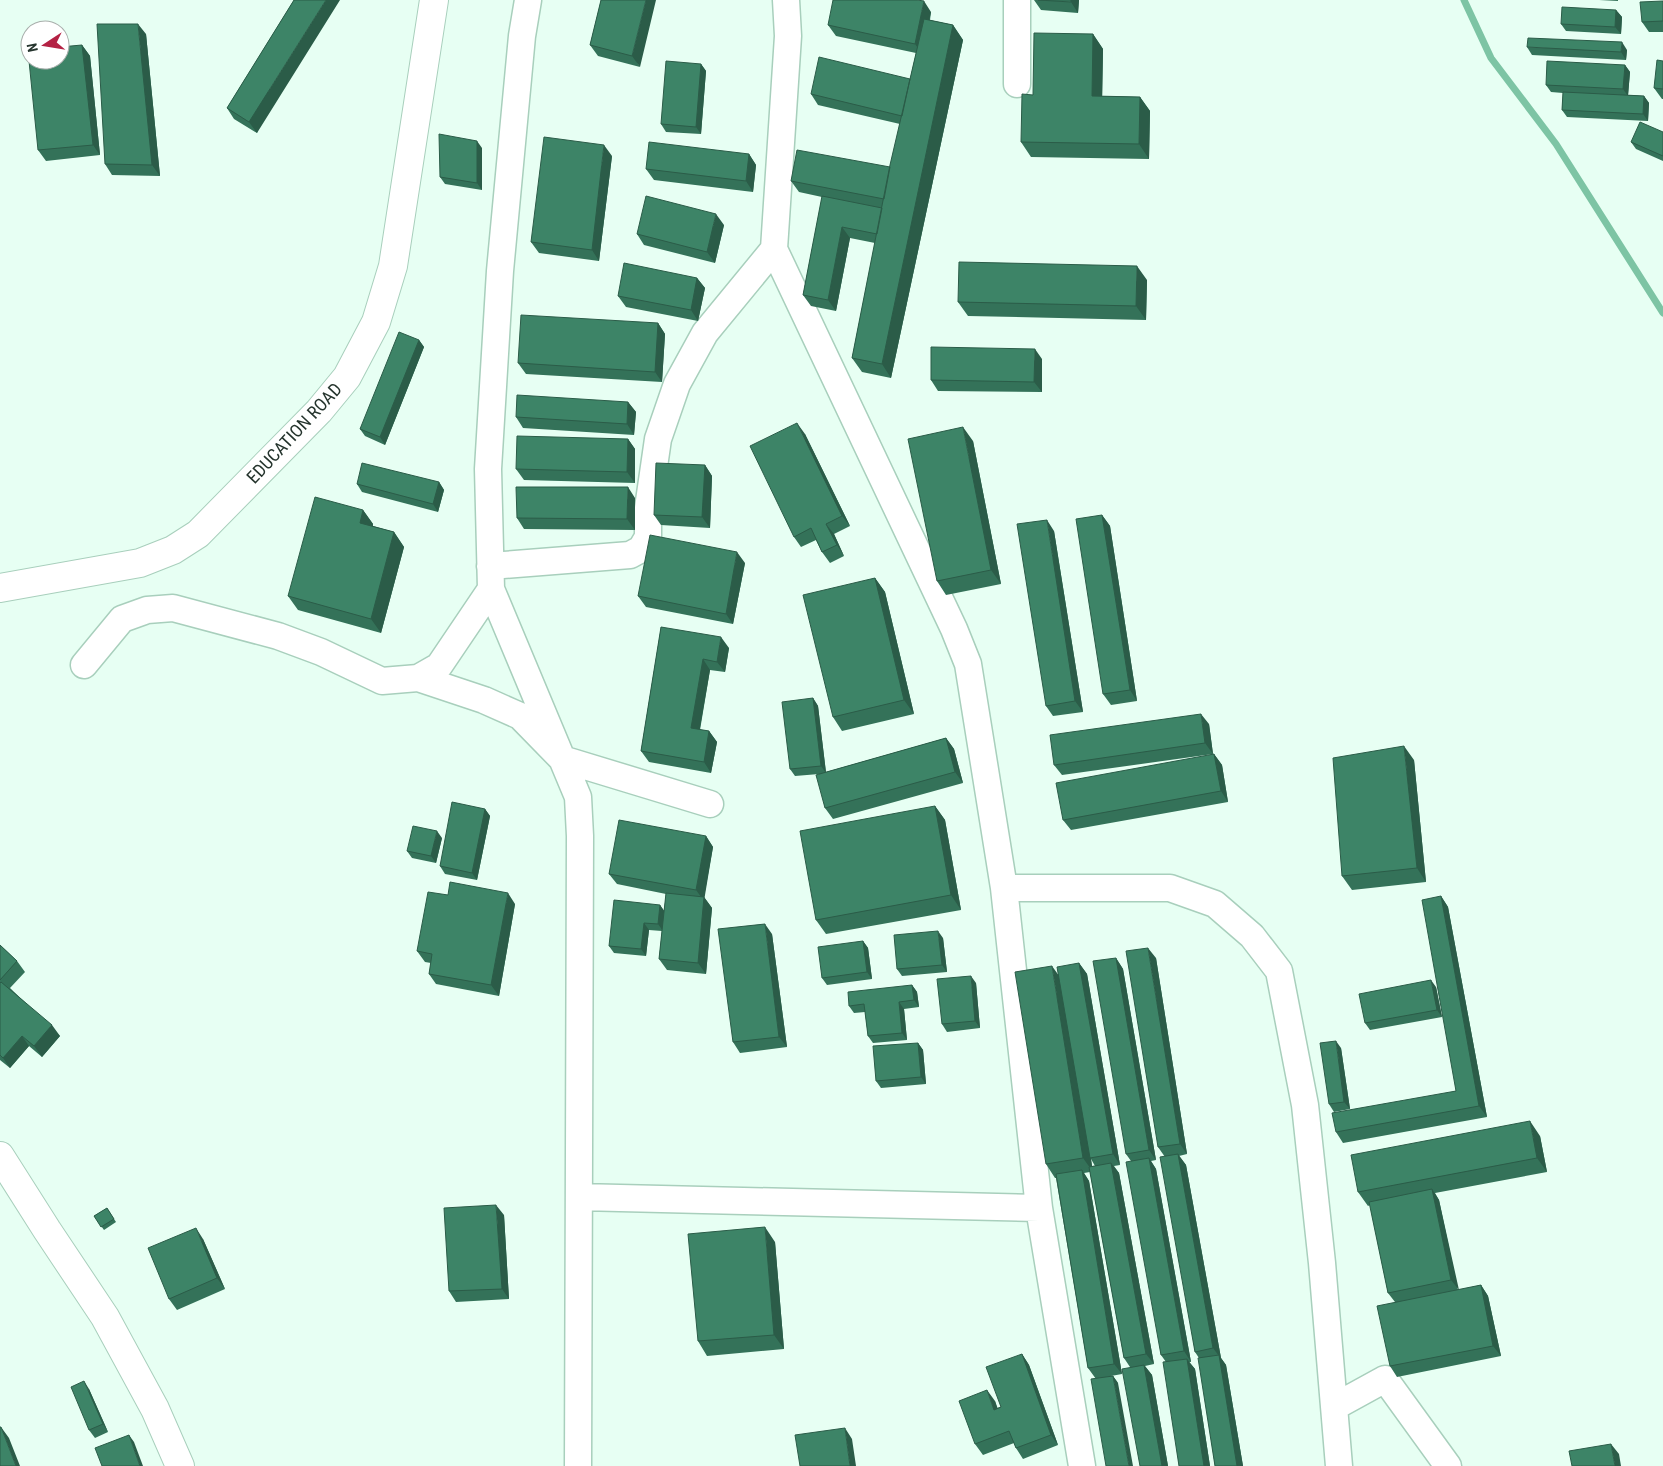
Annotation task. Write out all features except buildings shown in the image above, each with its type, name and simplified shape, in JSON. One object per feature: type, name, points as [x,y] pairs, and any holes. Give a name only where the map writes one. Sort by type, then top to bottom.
[{"type":"street","name":"EDUCATION ROAD","points":[[0,588],[140,563],[173,550],[198,534],[319,411],[347,376],[376,322],[393,266],[434,0]]},
{"type":"street","points":[[528,0],[522,36],[500,271],[488,468],[490,578],[578,797],[580,836],[578,1466]]},
{"type":"street","points":[[786,0],[788,36],[774,249],[968,664],[1004,888],[1039,1208],[1082,1466]]},
{"type":"street","points":[[1017,0],[1017,84]]},
{"type":"street","points":[[490,578],[630,555],[641,550],[648,537],[648,508],[658,439],[677,384],[705,334],[774,249]]},
{"type":"street","points":[[418,678],[439,666],[490,578]]},
{"type":"street","points":[[84,665],[122,619],[147,610],[173,608],[278,636],[321,652],[382,681],[418,678],[484,700],[520,716],[562,759],[710,804]]},
{"type":"street","points":[[1004,888],[1170,888],[1215,904],[1252,936],[1278,971],[1305,1105],[1322,1263],[1338,1466]]},
{"type":"street","points":[[0,1156],[46,1230],[105,1317],[155,1409],[180,1466]]},
{"type":"street","points":[[579,1197],[1039,1208]]},
{"type":"street","points":[[1334,1408],[1385,1379],[1448,1466]]},
{"type":"waterway","points":[[1464,0],[1491,58],[1556,144],[1663,313]]}]
